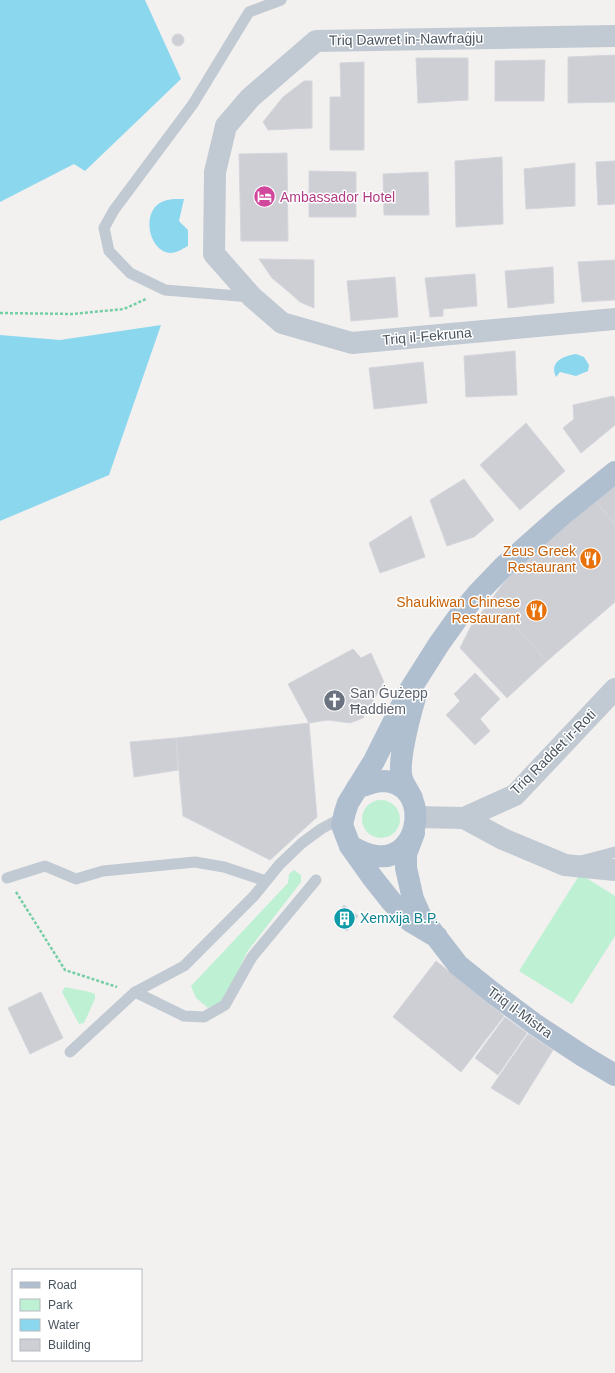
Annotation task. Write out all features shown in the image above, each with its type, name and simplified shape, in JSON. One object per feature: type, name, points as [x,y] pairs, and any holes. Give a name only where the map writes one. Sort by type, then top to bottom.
[{"type":"main road","points":[[423,670],[411,710],[403,747],[401,766],[402,778],[414,816],[407,844],[398,852],[387,856],[370,855],[350,846],[342,825],[343,817],[348,803],[374,761],[408,693],[439,644],[478,593],[503,567],[563,514],[615,472]]},
{"type":"main road","points":[[357,788],[373,782],[384,781],[395,784],[405,790],[414,816]]},
{"type":"main road","name":"Triq il-Mistra","points":[[414,816],[406,854],[406,868],[409,885],[421,917],[458,965],[536,1025],[615,1075]]},
{"type":"main road","name":"Triq il-Mistra","points":[[350,846],[377,883],[410,921],[437,937]]},
{"type":"street","name":"Triq Dawret in-Nawfraġju","points":[[252,297],[214,254],[215,172],[226,126],[250,98],[316,40],[615,36]]},
{"type":"street","name":"Triq il-Fekruna","points":[[252,297],[282,323],[352,343],[615,318]]},
{"type":"street","name":"Triq Raddet ir-Roti","points":[[414,816],[464,818],[515,795],[615,689]]},
{"type":"street","points":[[464,818],[503,839],[565,865],[615,870]]},
{"type":"lane","points":[[252,297],[165,290],[130,272],[124,267],[109,251],[104,228],[114,210],[193,104],[249,12],[281,0]]},
{"type":"lane","points":[[70,1052],[135,992],[184,966],[254,896],[280,865],[302,843],[321,829],[343,817]]},
{"type":"lane","points":[[565,865],[615,852]]},
{"type":"lane","points":[[7,878],[45,866],[76,879],[104,871],[195,862],[224,866],[266,881]]},
{"type":"lane","points":[[135,992],[184,1016],[204,1017],[225,1005],[252,957],[316,880]]},
{"type":"path","points":[[0,313],[73,314],[124,309],[165,290]]},
{"type":"path","points":[[24,905],[65,970],[135,992]]},
{"type":"green space","points":[[377,800],[385,800],[395,805],[399,812],[399,826],[395,833],[385,838],[377,838],[367,833],[365,830],[362,823],[362,815],[367,805],[370,803]]},
{"type":"green space","points":[[294,870],[301,875],[301,882],[247,952],[224,1001],[208,1008],[196,998],[191,986],[288,883],[289,874]]},
{"type":"green space","points":[[580,874],[615,896],[615,936],[572,1004],[519,971]]},
{"type":"green space","points":[[65,987],[95,994],[95,999],[84,1023],[79,1024],[62,992]]},
{"type":"water","points":[[0,0],[145,0],[181,79],[85,171],[74,164],[0,202]]},
{"type":"water","points":[[184,199],[179,221],[188,230],[188,246],[177,252],[170,253],[163,251],[153,241],[149,226],[152,212],[156,206],[166,200]]},
{"type":"water","points":[[161,325],[109,475],[0,521],[0,335],[60,340]]},
{"type":"water","points":[[576,354],[584,357],[589,365],[588,371],[576,376],[560,372],[556,377],[554,367],[558,361],[566,356]]},
{"type":"building","points":[[176,34],[180,34],[184,40],[180,46],[176,46],[172,42],[172,38]]},
{"type":"building","points":[[615,55],[615,102],[568,103],[568,57]]},
{"type":"building","points":[[416,58],[468,58],[468,100],[418,103]]},
{"type":"building","points":[[545,60],[544,101],[495,101],[495,61]]},
{"type":"building","points":[[364,62],[364,150],[330,150],[330,97],[341,97],[340,63]]},
{"type":"building","points":[[304,81],[312,81],[312,128],[268,130],[263,122],[283,97]]},
{"type":"building","name":"Ambassador Hotel","points":[[287,153],[288,241],[241,241],[239,154]]},
{"type":"building","points":[[502,157],[503,224],[456,227],[455,161]]},
{"type":"building","points":[[615,161],[615,204],[598,205],[596,162]]},
{"type":"building","points":[[575,163],[575,206],[526,209],[524,169]]},
{"type":"building","points":[[309,171],[356,172],[356,217],[309,217]]},
{"type":"building","points":[[428,172],[429,215],[384,215],[383,174]]},
{"type":"building","points":[[259,259],[314,260],[314,308],[300,302],[272,278]]},
{"type":"building","points":[[615,260],[615,300],[582,302],[578,262]]},
{"type":"building","points":[[553,267],[554,303],[508,308],[505,271]]},
{"type":"building","points":[[475,274],[477,306],[443,309],[443,316],[430,317],[425,278]]},
{"type":"building","points":[[395,277],[398,317],[351,321],[347,281]]},
{"type":"building","points":[[515,351],[517,395],[466,397],[464,356]]},
{"type":"building","points":[[423,362],[427,403],[374,409],[369,368]]},
{"type":"building","points":[[613,396],[615,399],[615,425],[581,453],[563,428],[574,419],[573,405]]},
{"type":"building","points":[[526,423],[565,471],[520,510],[480,465]]},
{"type":"building","points":[[464,479],[494,520],[474,537],[447,546],[430,500]]},
{"type":"building","points":[[615,486],[615,524],[595,501]]},
{"type":"building","points":[[595,501],[615,524],[615,602],[547,661],[491,600],[518,563],[536,553],[549,536]]},
{"type":"building","points":[[411,516],[425,557],[380,573],[369,543]]},
{"type":"building","points":[[491,600],[547,661],[507,698],[460,648],[471,626]]},
{"type":"building","name":"San Ġużepp Ħaddiem","points":[[353,649],[361,658],[371,653],[384,682],[363,718],[350,723],[328,720],[309,723],[288,684]]},
{"type":"building","points":[[475,673],[500,699],[480,719],[490,731],[475,745],[446,715],[460,701],[454,694]]},
{"type":"building","points":[[309,723],[317,817],[270,860],[183,816],[176,738]]},
{"type":"building","points":[[176,738],[178,770],[134,777],[130,742]]},
{"type":"building","name":"Xemxija B.P.","points":[[344,905],[358,916],[347,931],[333,920]]},
{"type":"building","points":[[436,961],[504,1016],[461,1072],[393,1017]]},
{"type":"building","points":[[41,992],[63,1038],[30,1054],[8,1008]]},
{"type":"building","points":[[505,1017],[527,1033],[498,1075],[475,1058]]},
{"type":"building","points":[[528,1034],[553,1050],[519,1105],[491,1088]]},
{"type":"place","name":"Ambassador Hotel","points":[[264,197]]},
{"type":"place","name":"Zeus Greek Restaurant","points":[[591,559]]},
{"type":"place","name":"Shaukiwan Chinese Restaurant","points":[[536,610]]},
{"type":"place","name":"San Ġużepp Ħaddiem","points":[[335,701]]},
{"type":"place","name":"Xemxija B.P.","points":[[345,918]]}]
